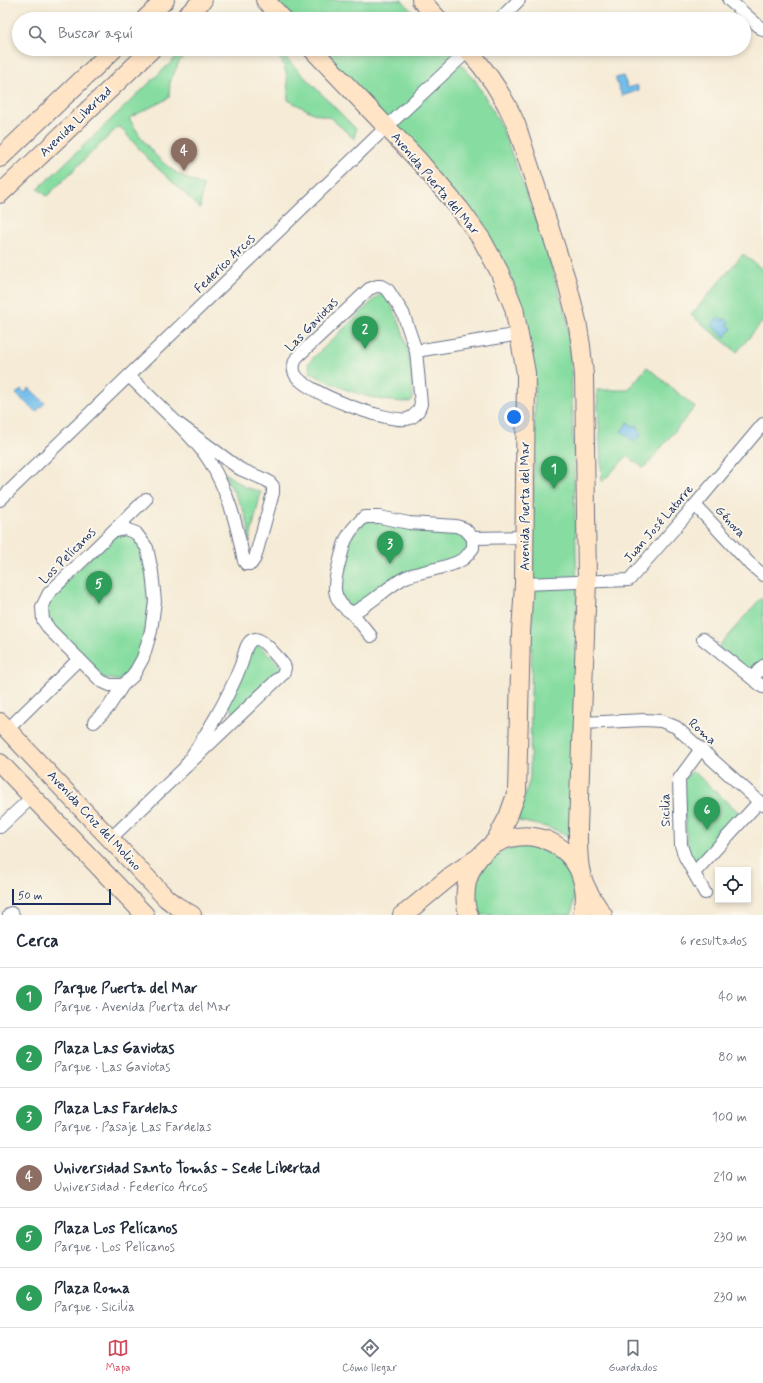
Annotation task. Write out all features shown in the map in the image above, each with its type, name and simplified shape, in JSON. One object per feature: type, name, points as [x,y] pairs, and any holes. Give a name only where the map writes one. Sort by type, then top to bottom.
[{"type":"street","points":[[152,12],[165,0]]},
{"type":"street","points":[[190,12],[203,0]]},
{"type":"street","points":[[265,0],[276,12]]},
{"type":"street","points":[[420,0],[431,12]]},
{"type":"street","points":[[507,12],[519,0]]},
{"type":"street","points":[[730,0],[743,12]]},
{"type":"street","points":[[751,19],[763,30]]},
{"type":"street","name":"Avenida Libertad","points":[[0,158],[107,56]]},
{"type":"street","name":"Avenida Libertad","points":[[0,194],[145,56]]},
{"type":"street","name":"Avenida Puerta del Mar","points":[[319,56],[419,161],[460,209],[482,240],[499,271],[514,308],[520,334],[526,373],[524,584],[521,632],[517,792],[508,817],[496,840],[479,857],[469,873],[465,891],[466,910],[469,915]]},
{"type":"street","name":"Federico Arcos","points":[[0,500],[462,56]]},
{"type":"street","name":"Avenida Puerta del Mar","points":[[473,56],[494,83],[516,124],[567,282],[577,321],[581,346],[584,376],[587,581],[578,827],[578,854],[585,896],[582,915]]},
{"type":"street","name":"Las Gaviotas","points":[[381,286],[390,292],[403,313],[416,351],[421,404],[415,416],[406,419],[368,413],[330,398],[298,378],[293,369],[298,357],[365,292],[373,287],[381,286]]},
{"type":"street","points":[[416,351],[520,334]]},
{"type":"street","points":[[129,376],[176,422],[209,461],[219,479],[233,512],[244,561],[246,564],[251,564],[255,558],[274,486],[268,481],[240,469],[176,422]]},
{"type":"street","name":"Juan José Latorre","points":[[524,584],[629,580],[763,424]]},
{"type":"street","name":"Los Pelícanos","points":[[123,685],[110,685],[101,681],[50,630],[43,620],[42,607],[49,593],[146,499]]},
{"type":"street","name":"Génova","points":[[695,505],[748,562],[763,575]]},
{"type":"street","points":[[352,613],[364,608],[386,589],[407,577],[447,566],[463,559],[473,548],[473,538],[465,530],[456,526],[409,523],[380,517],[364,517],[346,537],[334,581],[335,594],[342,607],[352,613],[371,636]]},
{"type":"street","name":"Los Pelícanos","points":[[94,722],[108,708],[123,685],[133,676],[143,658],[152,631],[155,601],[152,572],[147,548],[136,533],[125,529],[112,532]]},
{"type":"street","points":[[473,538],[524,537]]},
{"type":"street","points":[[110,839],[284,671],[284,665],[262,641],[256,638],[253,639],[247,646],[226,700],[214,722],[186,765]]},
{"type":"street","points":[[703,638],[763,687]]},
{"type":"street","points":[[4,726],[79,659]]},
{"type":"street","points":[[752,678],[763,666]]},
{"type":"street","name":"Roma","points":[[582,724],[645,720],[661,721],[676,727],[761,804]]},
{"type":"street","name":"Avenida Cruz del Molino","points":[[4,726],[166,898],[192,915]]},
{"type":"street","name":"Sicilia","points":[[701,749],[679,779],[681,844],[685,857],[705,892]]},
{"type":"street","name":"Avenida Cruz del Molino","points":[[0,762],[145,915]]},
{"type":"street","points":[[0,827],[32,797]]},
{"type":"street","points":[[694,873],[761,804]]},
{"type":"street","name":"Avenida Puerta del Mar","points":[[479,857],[491,846],[505,839],[520,836],[536,837],[551,842],[564,851],[575,863],[591,897],[602,915]]},
{"type":"street","points":[[402,915],[452,875],[479,857]]},
{"type":"street","points":[[9,915],[11,913],[13,915]]},
{"type":"green space","points":[[272,0],[402,0],[413,12],[283,12]]},
{"type":"green space","points":[[178,56],[184,56],[179,62],[170,82],[169,98],[129,118],[144,141],[162,162],[180,175],[203,185],[200,208],[150,161],[119,126],[47,196],[38,189]]},
{"type":"green space","points":[[279,56],[284,56],[356,129],[354,139],[331,118],[313,113],[288,100],[287,79],[282,61]]},
{"type":"green space","points":[[325,56],[453,56],[475,80],[500,123],[541,232],[567,319],[571,360],[577,595],[574,834],[570,837],[546,827],[519,821],[518,816],[530,779],[535,383],[528,329],[510,275]]},
{"type":"green space","points":[[743,254],[763,270],[763,321],[737,352],[691,315]]},
{"type":"green space","points":[[380,294],[385,295],[390,303],[405,339],[412,376],[413,399],[410,402],[383,400],[347,390],[311,373],[308,363]]},
{"type":"green space","points":[[647,367],[695,407],[644,468],[627,456],[602,482],[597,390],[628,390]]},
{"type":"green space","points":[[223,472],[245,487],[261,492],[249,543],[248,525],[243,509]]},
{"type":"green space","points":[[366,521],[455,529],[469,540],[470,546],[461,556],[352,609],[339,593],[350,538]]},
{"type":"green space","points":[[125,533],[134,536],[143,549],[151,601],[140,657],[122,681],[103,678],[46,618],[46,608],[52,595],[114,535]]},
{"type":"green space","points":[[761,598],[763,600],[763,661],[752,675],[718,647]]},
{"type":"green space","points":[[253,644],[258,644],[279,664],[281,670],[234,713],[229,707],[229,702]]},
{"type":"green space","points":[[693,771],[743,816],[695,868],[688,855],[682,780]]},
{"type":"green space","points":[[530,846],[543,849],[554,855],[567,868],[571,877],[574,896],[571,915],[480,915],[477,907],[476,889],[478,880],[486,864],[503,851]]},
{"type":"water","points":[[623,76],[628,88],[637,85],[639,90],[622,96],[615,78]]},
{"type":"water","points":[[718,317],[722,320],[727,320],[729,322],[728,325],[732,328],[725,337],[711,325]]},
{"type":"water","points":[[29,388],[45,403],[36,412],[16,394],[21,389],[25,393]]},
{"type":"water","points":[[628,422],[632,426],[637,425],[639,428],[638,431],[642,434],[634,442],[621,431]]},
{"type":"place","name":"Universidad Santo Tomás - Sede Libertad","points":[[184,171]]},
{"type":"place","name":"Plaza Las Gaviotas","points":[[365,349]]},
{"type":"place","name":"Parque Puerta del Mar","points":[[554,489]]},
{"type":"place","name":"Plaza Las Fardelas","points":[[390,564]]},
{"type":"place","name":"Plaza Los Pelícanos","points":[[99,604]]},
{"type":"place","name":"Plaza Roma","points":[[707,830]]}]
